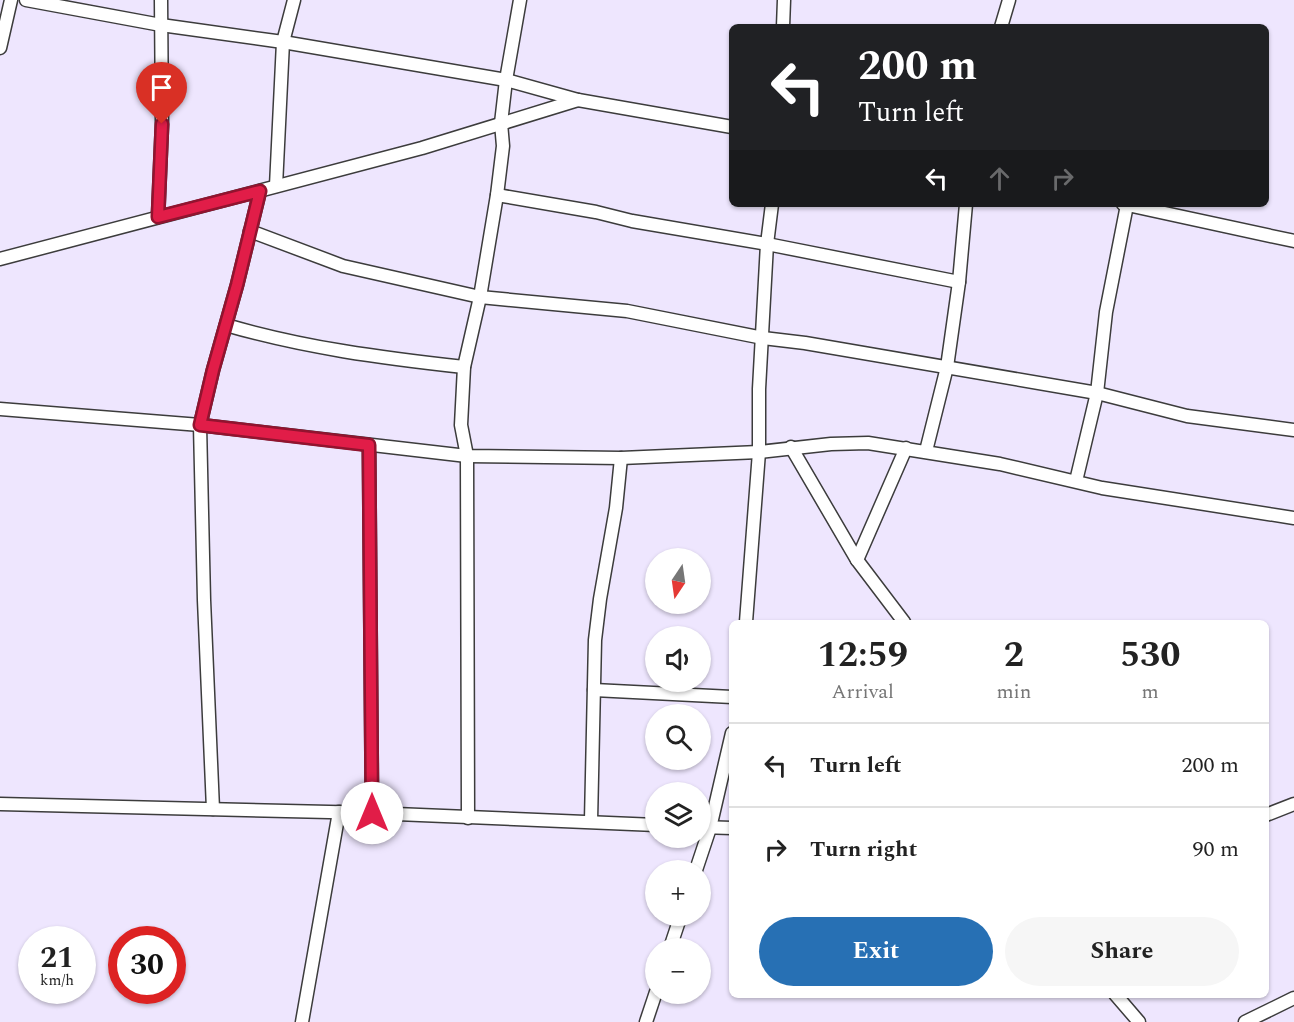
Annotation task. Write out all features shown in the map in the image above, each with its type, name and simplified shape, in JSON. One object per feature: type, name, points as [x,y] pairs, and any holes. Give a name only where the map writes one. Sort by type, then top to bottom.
[{"type":"street","points":[[0,48],[11,0]]},
{"type":"street","points":[[26,0],[161,25],[283,42],[506,80],[578,100],[729,126]]},
{"type":"street","points":[[158,217],[162,124],[161,0]]},
{"type":"street","points":[[276,186],[283,42],[294,0]]},
{"type":"street","points":[[468,818],[467,456],[460,425],[464,367],[480,297],[497,195],[502,146],[501,123],[519,0]]},
{"type":"street","points":[[783,24],[784,0]]},
{"type":"street","points":[[1002,24],[1010,0]]},
{"type":"street","points":[[0,259],[422,148],[578,100]]},
{"type":"street","points":[[213,809],[204,600],[200,425],[260,191]]},
{"type":"street","points":[[497,195],[767,244],[959,282]]},
{"type":"street","points":[[746,620],[759,452],[759,389],[767,244],[772,207]]},
{"type":"street","points":[[926,451],[947,367],[959,282],[966,207]]},
{"type":"street","points":[[1076,481],[1098,393],[1106,312],[1124,207]]},
{"type":"street","points":[[1139,207],[1294,241]]},
{"type":"street","points":[[250,231],[343,266],[480,297],[627,311],[763,338],[805,343],[1098,393],[1187,416],[1294,430]]},
{"type":"street","points":[[226,325],[314,347],[464,367]]},
{"type":"street","points":[[0,409],[200,425],[467,456],[621,458],[759,452],[791,447],[868,443],[1000,464],[1102,488],[1294,518]]},
{"type":"street","points":[[369,445],[372,813]]},
{"type":"street","points":[[791,447],[857,560],[900,620]]},
{"type":"street","points":[[857,560],[906,448]]},
{"type":"street","points":[[591,820],[595,640],[616,508],[621,458]]},
{"type":"street","points":[[594,690],[729,697]]},
{"type":"street","points":[[711,807],[729,744]]},
{"type":"street","points":[[0,804],[372,813],[468,818],[591,820],[645,824]]},
{"type":"street","points":[[1269,814],[1294,804]]},
{"type":"street","points":[[302,1022],[339,812]]},
{"type":"street","points":[[711,828],[729,828]]},
{"type":"street","points":[[1118,998],[1139,1022]]},
{"type":"street","points":[[1245,1022],[1294,998]]},
{"type":"street","points":[[646,1022],[652,1004]]},
{"type":"route","points":[[162,124],[158,217],[260,191],[200,425],[369,445],[372,813]]}]
